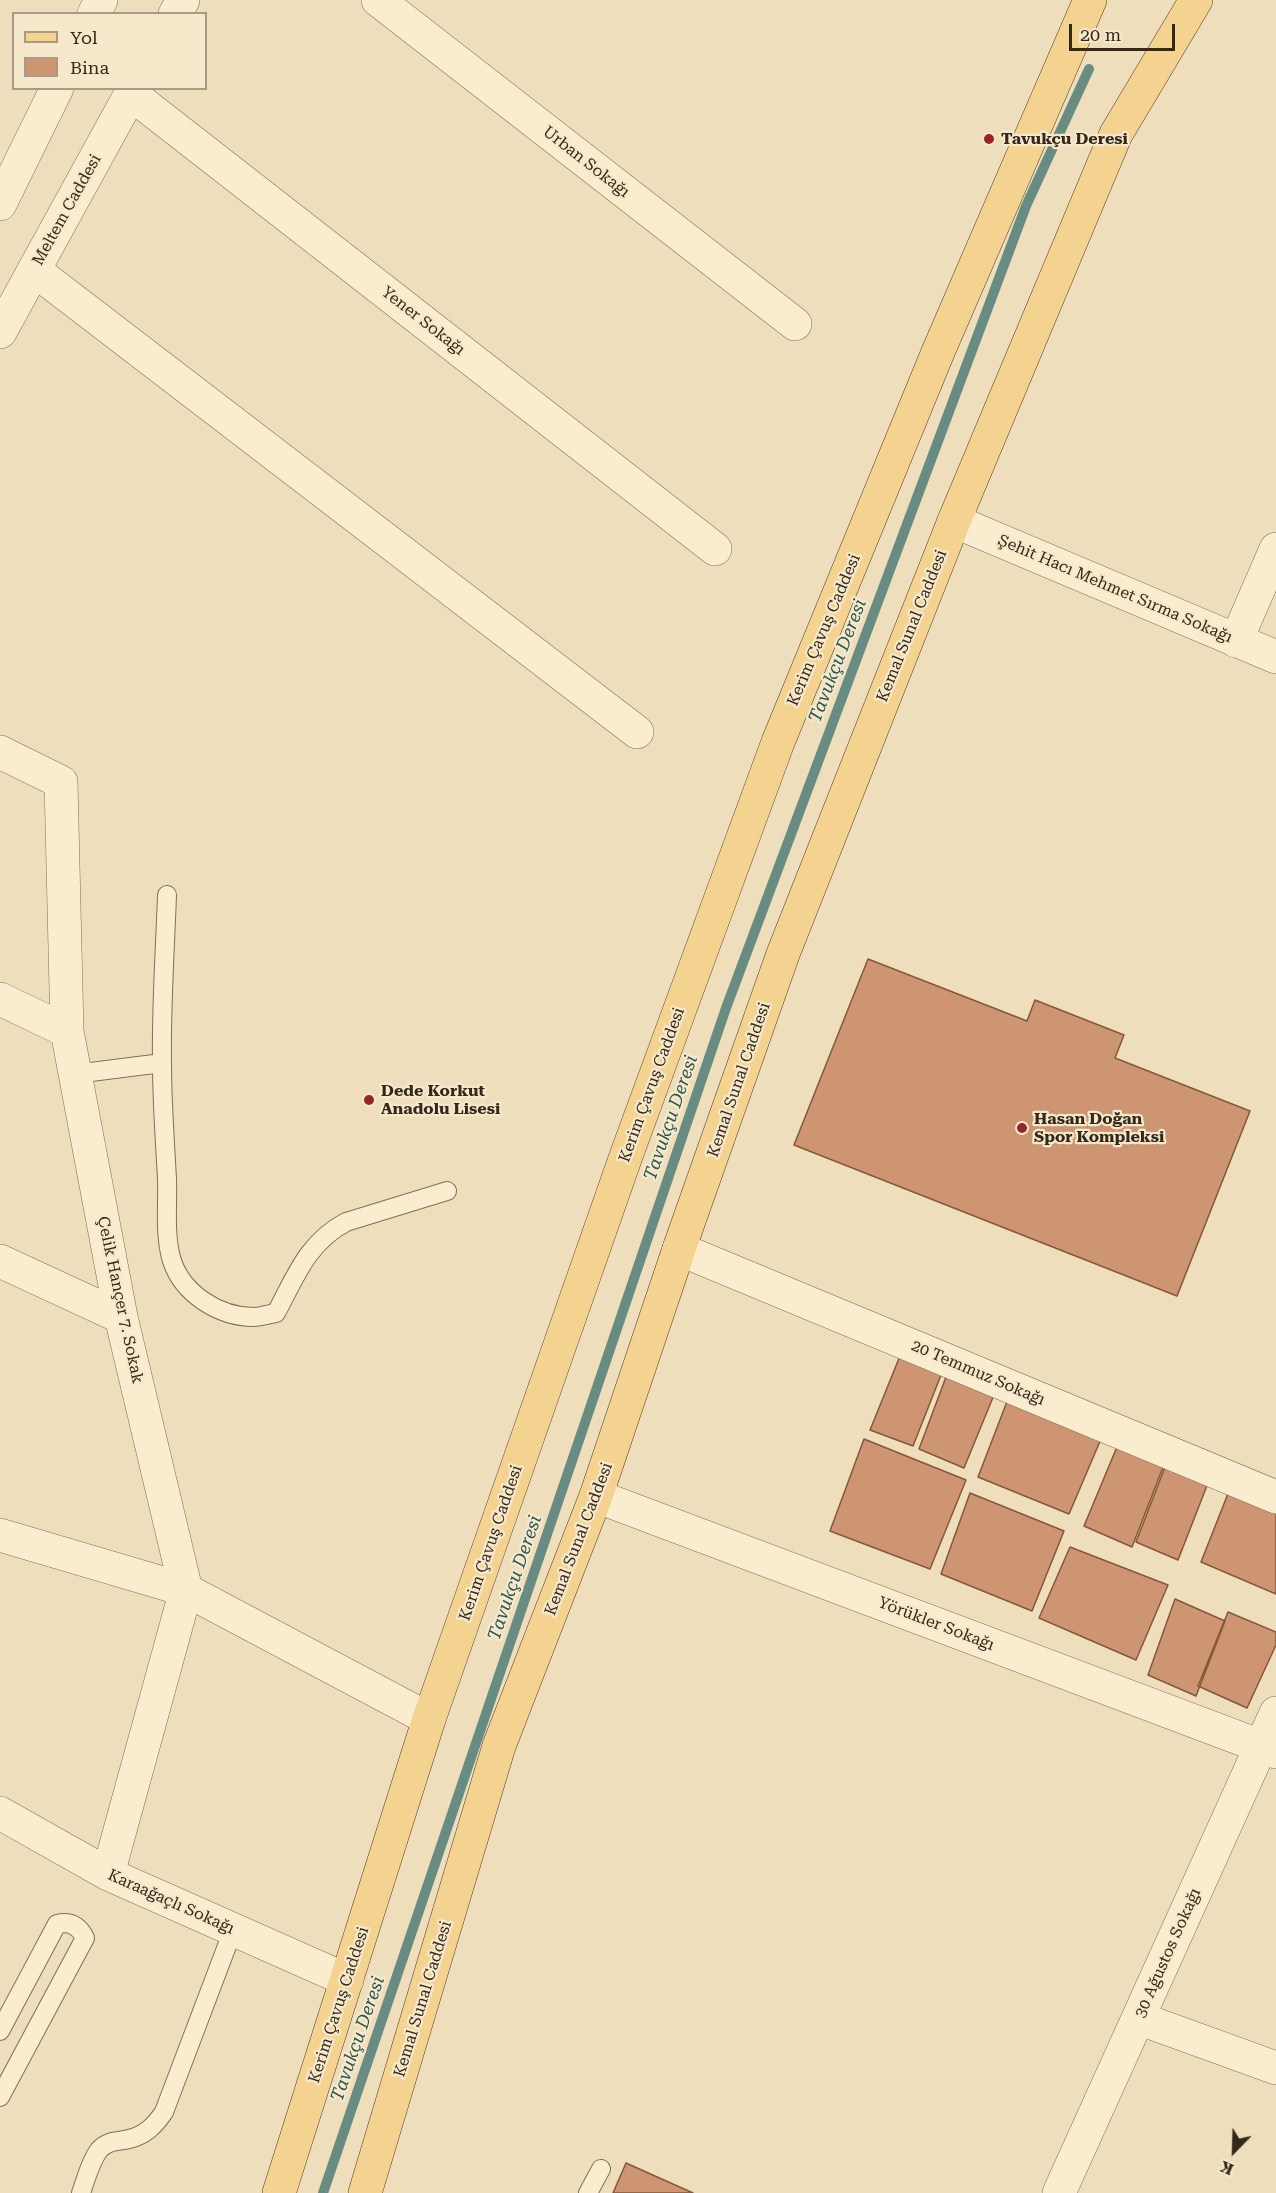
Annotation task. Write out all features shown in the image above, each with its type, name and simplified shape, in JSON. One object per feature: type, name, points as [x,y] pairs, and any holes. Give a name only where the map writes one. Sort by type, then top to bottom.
[{"type":"main road","name":"Kerim Çavuş Caddesi","points":[[279,2193],[429,1719],[622,1168],[777,742],[938,352],[1090,0]]},
{"type":"main road","name":"Kemal Sunal Caddesi","points":[[365,2193],[499,1746],[596,1496],[783,954],[954,521],[1116,134],[1196,0]]},
{"type":"street","name":"Urban Sokağı","points":[[378,0],[795,324]]},
{"type":"street","points":[[0,204],[56,90]]},
{"type":"street","name":"Meltem Caddesi","points":[[0,332],[133,91]]},
{"type":"street","name":"Yener Sokağı","points":[[133,91],[715,549]]},
{"type":"street","points":[[34,270],[637,732]]},
{"type":"street","name":"Şehit Hacı Mehmet Sırma Sokağı","points":[[954,521],[1276,657]]},
{"type":"street","points":[[1236,641],[1276,549]]},
{"type":"street","name":"Çelik Hançer 7. Sokak","points":[[0,752],[61,782],[67,1031],[121,1317],[186,1590],[108,1874]]},
{"type":"street","points":[[0,999],[67,1031]]},
{"type":"street","name":"20 Temmuz Sokağı","points":[[680,1249],[1276,1497]]},
{"type":"street","points":[[0,1261],[121,1317]]},
{"type":"street","name":"Yörükler Sokağı","points":[[596,1496],[1269,1749]]},
{"type":"street","points":[[0,1535],[186,1590],[429,1719]]},
{"type":"street","name":"30 Ağustos Sokağı","points":[[1059,2193],[1138,2018],[1269,1749],[1276,1713]]},
{"type":"street","name":"Karaağaçlı Sokağı","points":[[0,1813],[108,1874],[347,1980]]},
{"type":"street","points":[[1138,2018],[1276,2068]]},
{"type":"lane","points":[[167,895],[162,1064],[168,1240],[172,1261],[182,1280],[196,1295],[213,1307],[234,1315],[255,1317],[276,1313],[310,1251],[331,1230],[346,1222],[447,1191]]},
{"type":"lane","points":[[75,1074],[162,1064]]},
{"type":"lane","points":[[0,2031],[57,1924],[64,1922],[77,1927],[85,1938],[6,2072],[0,2097]]},
{"type":"lane","points":[[81,2193],[94,2158],[100,2149],[107,2143],[127,2140],[149,2131],[164,2112],[233,1930]]},
{"type":"lane","points":[[588,2193],[600,2169]]},
{"type":"building","name":"Hasan Doğan Spor Kompleksi","points":[[868,959],[1027,1021],[1035,1000],[1124,1035],[1115,1058],[1250,1111],[1177,1296],[794,1145]]},
{"type":"building","points":[[902,1351],[943,1370],[913,1446],[870,1430]]},
{"type":"building","points":[[949,1369],[996,1390],[964,1468],[919,1449]]},
{"type":"building","points":[[1008,1399],[1101,1439],[1069,1514],[978,1477]]},
{"type":"building","points":[[864,1439],[966,1480],[930,1569],[830,1531]]},
{"type":"building","points":[[1119,1442],[1165,1462],[1132,1547],[1084,1526]]},
{"type":"building","points":[[1165,1467],[1208,1483],[1178,1560],[1136,1542]]},
{"type":"building","points":[[1231,1486],[1276,1506],[1276,1594],[1201,1562]]},
{"type":"building","points":[[970,1493],[1064,1531],[1032,1611],[941,1574]]},
{"type":"building","points":[[1070,1547],[1168,1585],[1136,1660],[1039,1618]]},
{"type":"building","points":[[1175,1599],[1225,1621],[1196,1696],[1148,1675]]},
{"type":"building","points":[[1228,1612],[1276,1632],[1276,1645],[1247,1708],[1198,1686]]},
{"type":"building","points":[[626,2163],[693,2193],[613,2193]]},
{"type":"waterway","name":"Tavukçu Deresi","points":[[323,2193],[726,1008],[1026,206],[1089,69]]},
{"type":"place","name":"Tavukçu Deresi","points":[[989,139]]},
{"type":"place","name":"Dede Korkut Anadolu Lisesi","points":[[369,1100]]},
{"type":"place","name":"Hasan Doğan Spor Kompleksi","points":[[1022,1128]]}]
